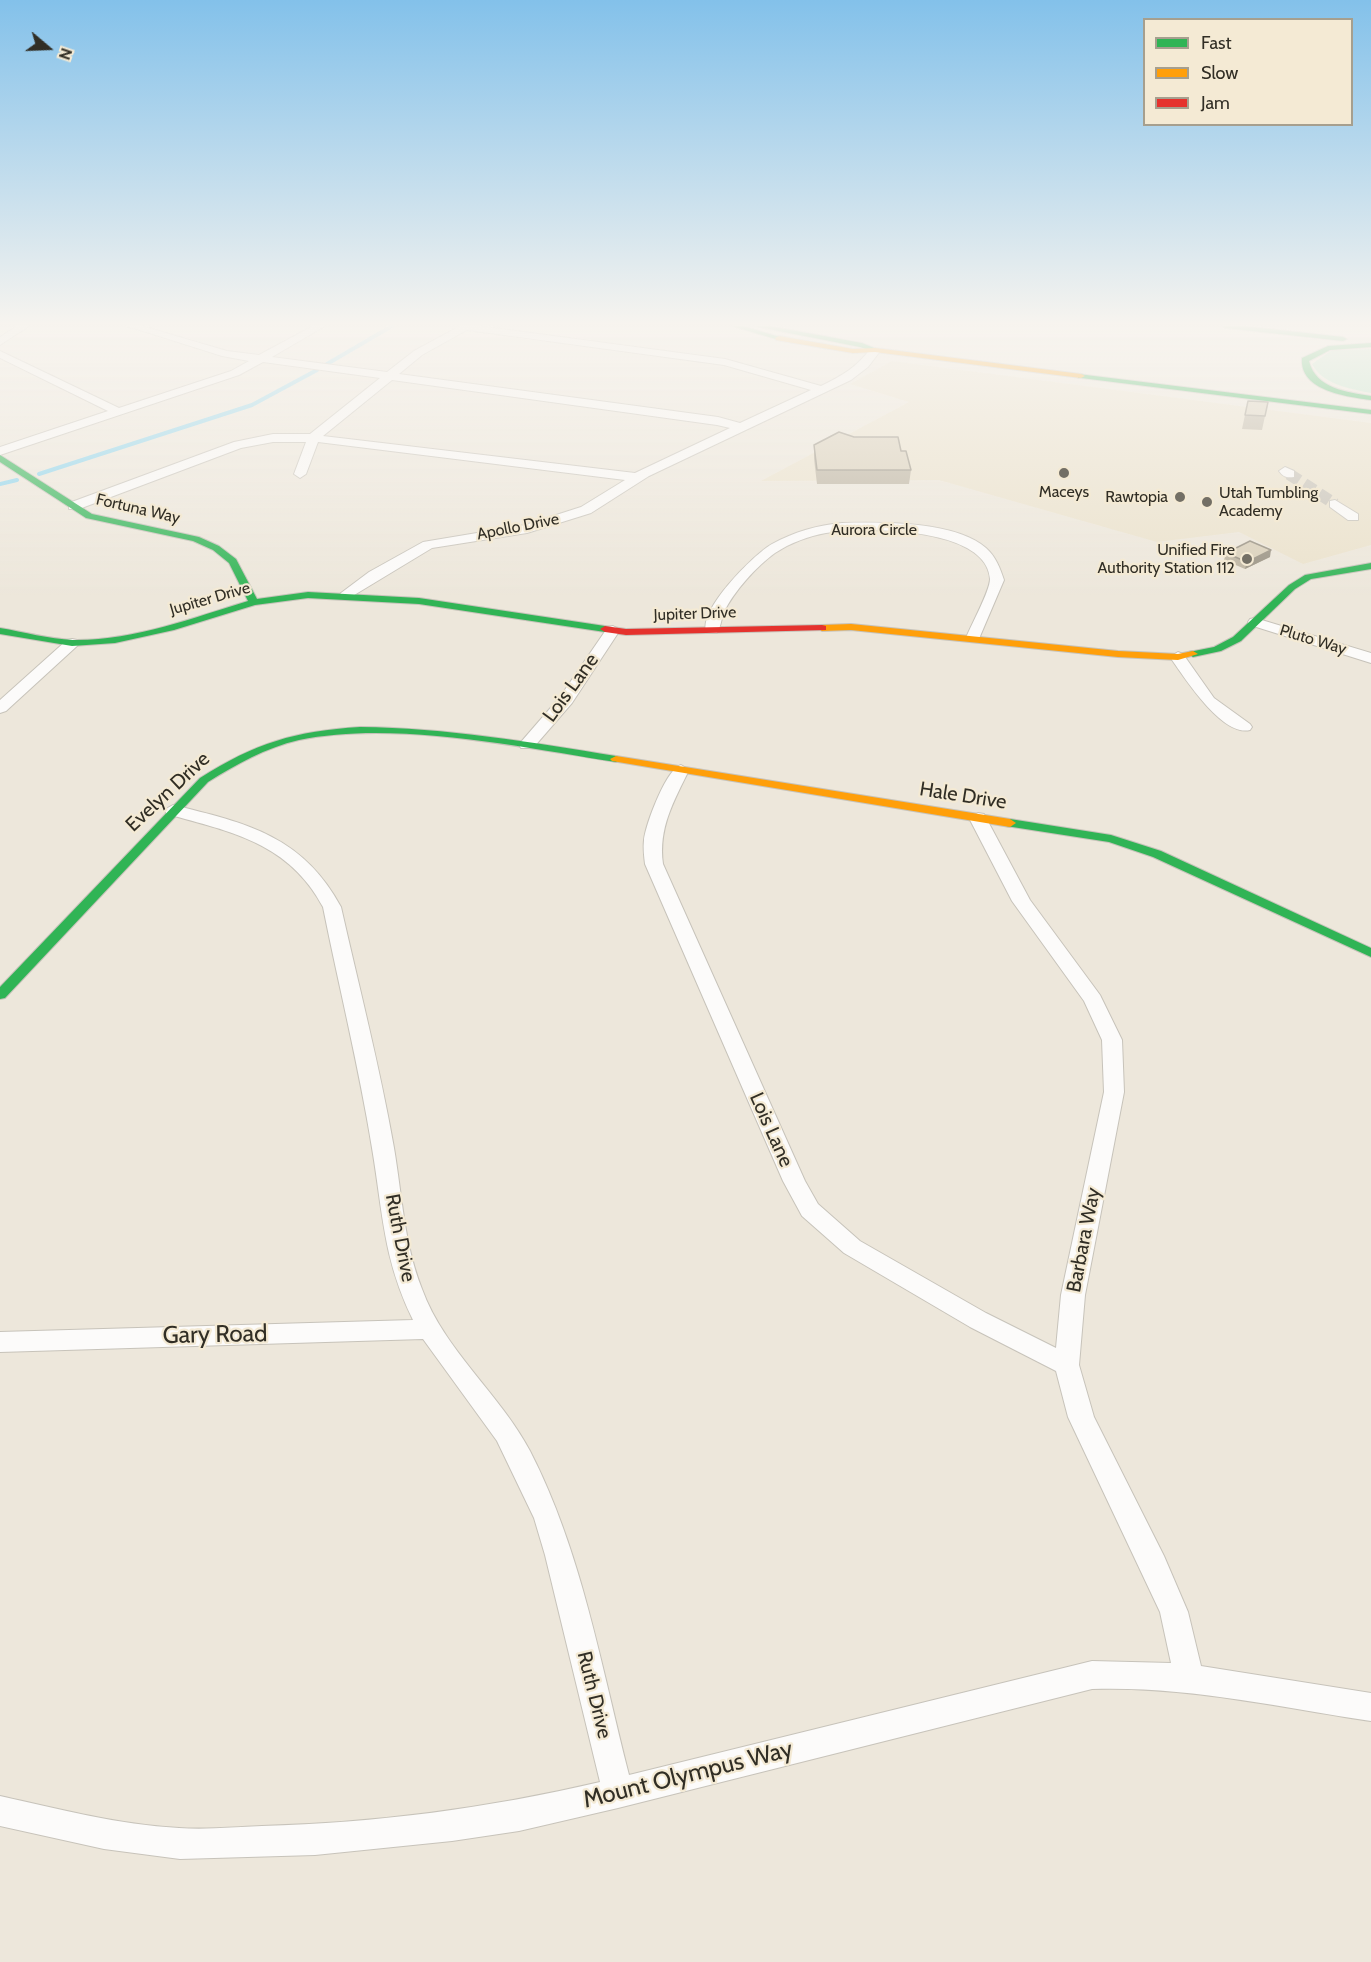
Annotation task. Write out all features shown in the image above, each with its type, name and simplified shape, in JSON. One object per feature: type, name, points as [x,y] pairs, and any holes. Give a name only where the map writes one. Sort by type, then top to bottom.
[{"type":"main road","name":"Fortuna Way","points":[[0,458],[89,516],[105,522],[183,536],[216,548],[233,561],[254,603]]},
{"type":"main road","name":"Jupiter Drive","points":[[0,631],[72,643],[141,636],[254,603],[291,596],[346,596],[452,605],[613,630],[640,632],[851,627],[1118,654],[1178,657],[1228,644],[1292,587],[1308,577],[1371,566]]},
{"type":"main road","name":"Evelyn Drive","points":[[0,995],[173,810],[204,780],[227,763],[266,744],[303,734],[343,729],[385,729],[527,745]]},
{"type":"main road","name":"Hale Drive","points":[[527,745],[1111,840],[1142,848],[1371,953]]},
{"type":"street","points":[[0,451],[102,418]]},
{"type":"street","points":[[300,474],[313,438],[337,418]]},
{"type":"street","points":[[693,418],[740,427]]},
{"type":"street","name":"Apollo Drive","points":[[346,596],[384,569],[428,545],[527,529],[564,519],[602,502],[636,477],[761,418]]},
{"type":"street","points":[[74,506],[238,445],[273,438],[313,438],[636,477]]},
{"type":"street","points":[[1335,504],[1353,517]]},
{"type":"street","name":"Aurora Circle","points":[[712,630],[713,618],[719,607],[766,553],[821,530],[874,527],[941,533],[964,540],[982,552],[995,571],[997,580],[972,638]]},
{"type":"street","name":"Pluto Way","points":[[1255,622],[1371,658]]},
{"type":"street","name":"Lois Lane","points":[[527,745],[566,700],[613,630]]},
{"type":"street","points":[[0,708],[72,643]]},
{"type":"street","points":[[1178,657],[1208,701],[1244,727]]},
{"type":"street","name":"Lois Lane","points":[[681,770],[653,828],[651,846],[654,864],[794,1181],[810,1210],[822,1224],[852,1247],[978,1320],[1067,1365]]},
{"type":"street","name":"Ruth Drive","points":[[173,810],[238,829],[277,847],[310,870],[332,907],[383,1147],[396,1242],[410,1290],[429,1329],[506,1433],[547,1518],[559,1555],[618,1793]]},
{"type":"street","name":"Barbara Way","points":[[978,818],[1021,901],[1101,1012],[1114,1050],[1114,1092],[1073,1295],[1067,1365],[1085,1426],[1155,1565],[1174,1612],[1189,1677]]},
{"type":"street","name":"Gary Road","points":[[0,1342],[429,1329]]},
{"type":"street","name":"Mount Olympus Way","points":[[0,1811],[142,1841],[198,1844],[315,1840],[452,1826],[519,1816],[618,1793],[1067,1679],[1118,1673],[1189,1677],[1371,1707]]},
{"type":"shaded area","points":[[880,418],[1329,418],[1371,423],[1371,545],[1303,564],[1239,532],[1157,542],[939,480],[761,481]]},
{"type":"building","points":[[839,432],[854,437],[898,437],[901,451],[906,451],[911,470],[817,470],[814,445]]},
{"type":"building","points":[[1250,541],[1271,550],[1247,562],[1226,553]]},
{"type":"waterway","points":[[39,474],[213,418]]},
{"type":"waterway","points":[[0,484],[17,480]]},
{"type":"tunnel","points":[[1289,474],[1335,504]]},
{"type":"traffic: fast","points":[[0,458],[89,516],[196,539],[216,548],[233,561],[254,602]]},
{"type":"traffic: fast","points":[[1193,654],[1217,649],[1237,639],[1292,587],[1308,577],[1371,566]]},
{"type":"traffic: fast","points":[[0,631],[72,643],[115,640],[170,628],[254,602],[308,595],[419,601],[605,629]]},
{"type":"traffic: fast","points":[[0,995],[204,780],[234,761],[265,747],[328,732],[393,731],[481,739],[616,759]]},
{"type":"traffic: fast","points":[[1010,823],[1111,839],[1157,854],[1371,953]]},
{"type":"traffic: slow","points":[[822,628],[851,627],[1118,654],[1178,657],[1193,654]]},
{"type":"traffic: slow","points":[[616,759],[1010,823]]},
{"type":"traffic: jam","points":[[605,629],[626,632],[822,628]]},
{"type":"place","name":"Maceys","points":[[1064,473]]},
{"type":"place","name":"Rawtopia","points":[[1180,497]]},
{"type":"place","name":"Utah Tumbling Academy","points":[[1207,502]]},
{"type":"place","name":"Unified Fire Authority Station 112","points":[[1247,559]]}]
